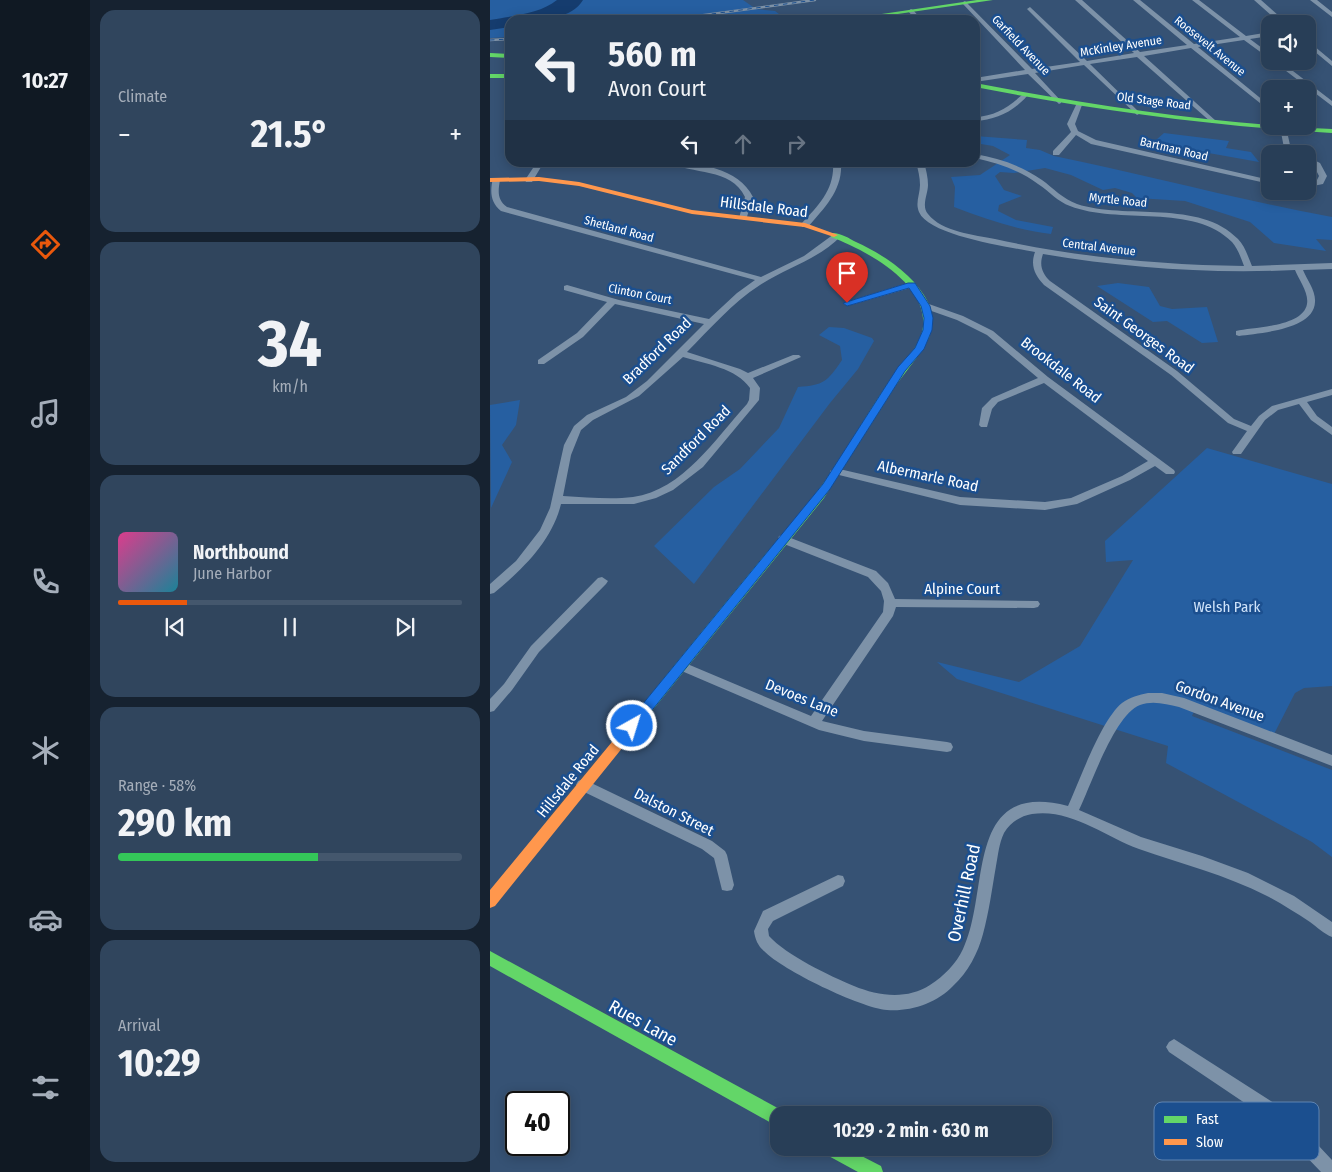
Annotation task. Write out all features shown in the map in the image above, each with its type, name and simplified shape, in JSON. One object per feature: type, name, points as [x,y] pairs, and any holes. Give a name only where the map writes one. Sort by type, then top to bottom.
[{"type":"main road","points":[[886,15],[990,0]]},
{"type":"main road","points":[[490,56],[505,56]]},
{"type":"main road","points":[[490,72],[505,73]]},
{"type":"main road","points":[[490,76],[505,76]]},
{"type":"main road","name":"Old Stage Road","points":[[980,86],[1079,105],[1214,122],[1261,126]]},
{"type":"main road","name":"Old Stage Road","points":[[1316,130],[1332,131]]},
{"type":"main road","name":"Hillsdale Road","points":[[490,901],[826,487],[835,470],[901,370],[920,349],[927,330],[926,306],[912,284],[872,253],[837,236],[805,225],[692,212],[579,184],[530,180],[493,180]]},
{"type":"main road","name":"Rues Lane","points":[[490,958],[770,1113]]},
{"type":"main road","points":[[846,1156],[875,1172]]},
{"type":"street","points":[[1078,0],[1214,122]]},
{"type":"street","name":"Roosevelt Avenue","points":[[1136,0],[1261,102]]},
{"type":"street","points":[[1195,0],[1261,50]]},
{"type":"street","points":[[1257,0],[1274,15]]},
{"type":"street","points":[[1314,0],[1332,14]]},
{"type":"street","name":"Garfield Avenue","points":[[965,4],[976,15]]},
{"type":"street","points":[[1030,9],[1137,113]]},
{"type":"street","points":[[911,11],[915,15]]},
{"type":"street","name":"Garfield Avenue","points":[[980,19],[1059,102]]},
{"type":"street","name":"McKinley Avenue","points":[[980,79],[1261,35]]},
{"type":"street","points":[[1316,50],[1332,64]]},
{"type":"street","points":[[1288,70],[1332,104]]},
{"type":"street","points":[[980,118],[998,117],[1006,113],[1024,96]]},
{"type":"street","points":[[1056,153],[1075,132],[1071,124],[1079,105]]},
{"type":"street","name":"Bartman Road","points":[[1075,132],[1094,142],[1261,180]]},
{"type":"street","name":"Myrtle Road","points":[[980,158],[1018,169],[1037,179],[1062,200],[1077,206],[1101,211],[1188,219],[1211,226],[1226,233],[1236,243],[1249,268]]},
{"type":"street","points":[[1316,164],[1323,176],[1320,182],[1316,183]]},
{"type":"street","points":[[530,180],[538,167]]},
{"type":"street","points":[[691,167],[726,176],[744,185],[749,197],[743,218]]},
{"type":"street","points":[[805,225],[832,194],[837,183],[837,167]]},
{"type":"street","name":"Central Avenue","points":[[921,167],[924,188],[920,205],[929,220],[960,232],[1040,251],[1154,266],[1249,268],[1332,266]]},
{"type":"street","name":"Shetland Road","points":[[493,180],[493,196],[496,204],[504,209],[760,279]]},
{"type":"street","name":"Bradford Road","points":[[490,590],[511,574],[530,552],[547,526],[557,500],[570,441],[578,427],[589,418],[636,395],[709,322],[760,279],[797,263],[837,236]]},
{"type":"street","name":"Saint Georges Road","points":[[1040,251],[1036,265],[1047,283],[1174,373],[1231,421],[1253,430]]},
{"type":"street","points":[[1239,333],[1285,326],[1301,318],[1308,311],[1310,299],[1298,268]]},
{"type":"street","points":[[847,303],[912,284]]},
{"type":"street","name":"Clinton Court","points":[[567,288],[612,302],[647,306],[709,322]]},
{"type":"street","points":[[541,362],[593,324],[612,302]]},
{"type":"street","name":"Brookdale Road","points":[[926,306],[967,321],[990,333],[1045,378],[1170,472]]},
{"type":"street","points":[[679,353],[737,371],[748,377],[796,357]]},
{"type":"street","name":"Sandford Road","points":[[557,500],[634,500],[656,495],[675,486],[750,406],[755,394],[754,385],[748,377]]},
{"type":"street","points":[[984,425],[988,408],[995,400],[1045,378]]},
{"type":"street","points":[[1237,452],[1253,430],[1275,408],[1332,392]]},
{"type":"street","points":[[1301,400],[1314,418],[1332,432]]},
{"type":"street","name":"Albermarle Road","points":[[835,470],[960,501],[1045,506],[1073,501],[1126,478],[1156,461]]},
{"type":"street","points":[[783,540],[872,574],[882,584],[890,603],[889,613],[814,722]]},
{"type":"street","points":[[490,707],[508,687],[535,649],[602,580]]},
{"type":"street","name":"Alpine Court","points":[[890,603],[1034,604]]},
{"type":"street","name":"Devoes Lane","points":[[681,666],[814,722],[864,736],[947,747]]},
{"type":"street","name":"Gordon Avenue","points":[[1071,814],[1113,719],[1127,705],[1146,698],[1169,699],[1180,702],[1332,761]]},
{"type":"street","name":"Dalston Street","points":[[584,786],[707,845],[720,855],[728,886]]},
{"type":"street","name":"Overhill Road","points":[[838,881],[768,916],[762,926],[761,934],[766,944],[778,954],[853,994],[870,1001],[888,1004],[924,998],[940,990],[954,978],[969,957],[992,845],[1001,826],[1016,813],[1032,808],[1054,809],[1071,814],[1138,842],[1209,864],[1258,884],[1289,901],[1332,930]]},
{"type":"street","points":[[1174,1047],[1258,1102]]},
{"type":"street","points":[[1319,1158],[1332,1172]]},
{"type":"green space","points":[[490,0],[743,0],[756,9],[775,11],[780,15],[505,15],[505,37],[490,38]]},
{"type":"green space","points":[[1164,133],[1229,141],[1226,148],[1251,152],[1259,162],[1186,149],[1156,140]]},
{"type":"green space","points":[[980,136],[1027,140],[1026,148],[1040,150],[1054,156],[1332,217],[1332,240],[1316,239],[1326,251],[1274,243],[1250,222],[1185,201],[1137,198],[1132,193],[1115,188],[1103,190],[1071,175],[1045,168],[1014,173],[1000,172],[995,176],[1004,190],[1022,196],[999,205],[998,211],[1016,220],[1053,227],[1051,234],[1026,230],[954,207],[955,187],[951,177],[980,175],[1010,155],[993,146],[980,144]]},
{"type":"green space","points":[[1118,283],[1149,287],[1160,306],[1172,309],[1207,307],[1218,342],[1202,343],[1167,321],[1153,322],[1097,286]]},
{"type":"green space","points":[[829,327],[844,328],[872,338],[874,341],[858,369],[830,403],[694,584],[654,546],[714,487],[740,469],[779,428],[798,387],[814,385],[824,381],[832,373],[842,360],[840,346],[819,335]]},
{"type":"green space","points":[[520,400],[516,425],[502,445],[512,462],[491,508],[490,405]]},
{"type":"green space","name":"Welsh Park","points":[[1207,448],[1332,484],[1332,686],[1304,688],[1295,693],[1272,738],[1195,709],[1192,716],[1332,770],[1332,857],[1312,842],[1166,763],[1168,746],[957,679],[937,662],[1019,682],[1080,646],[1133,560],[1106,562],[1105,541]]},
{"type":"shaded area","points":[[557,0],[583,0],[577,7],[562,15],[520,15],[550,5]]},
{"type":"shaded area","points":[[505,18],[505,28],[490,30],[490,20]]},
{"type":"railway","points":[[704,15],[815,0]]},
{"type":"railway","points":[[490,40],[505,39]]},
{"type":"traffic: fast","points":[[880,15],[990,0]]},
{"type":"traffic: fast","points":[[490,55],[505,56]]},
{"type":"traffic: fast","points":[[490,76],[505,76]]},
{"type":"traffic: fast","points":[[980,86],[1108,109],[1153,115],[1242,125],[1332,131]]},
{"type":"traffic: fast","points":[[648,707],[820,496],[924,338],[928,319],[925,305],[918,292],[906,279],[877,256],[834,235]]},
{"type":"traffic: fast","points":[[490,958],[770,1113]]},
{"type":"traffic: fast","points":[[846,1156],[875,1172]]},
{"type":"traffic: slow","points":[[490,180],[539,179],[579,184],[692,212],[805,225],[834,235]]},
{"type":"traffic: slow","points":[[490,901],[648,707]]},
{"type":"route","points":[[632,726],[826,487],[835,470],[901,370],[920,349],[927,330],[928,318],[926,306],[912,284],[847,303]]}]
